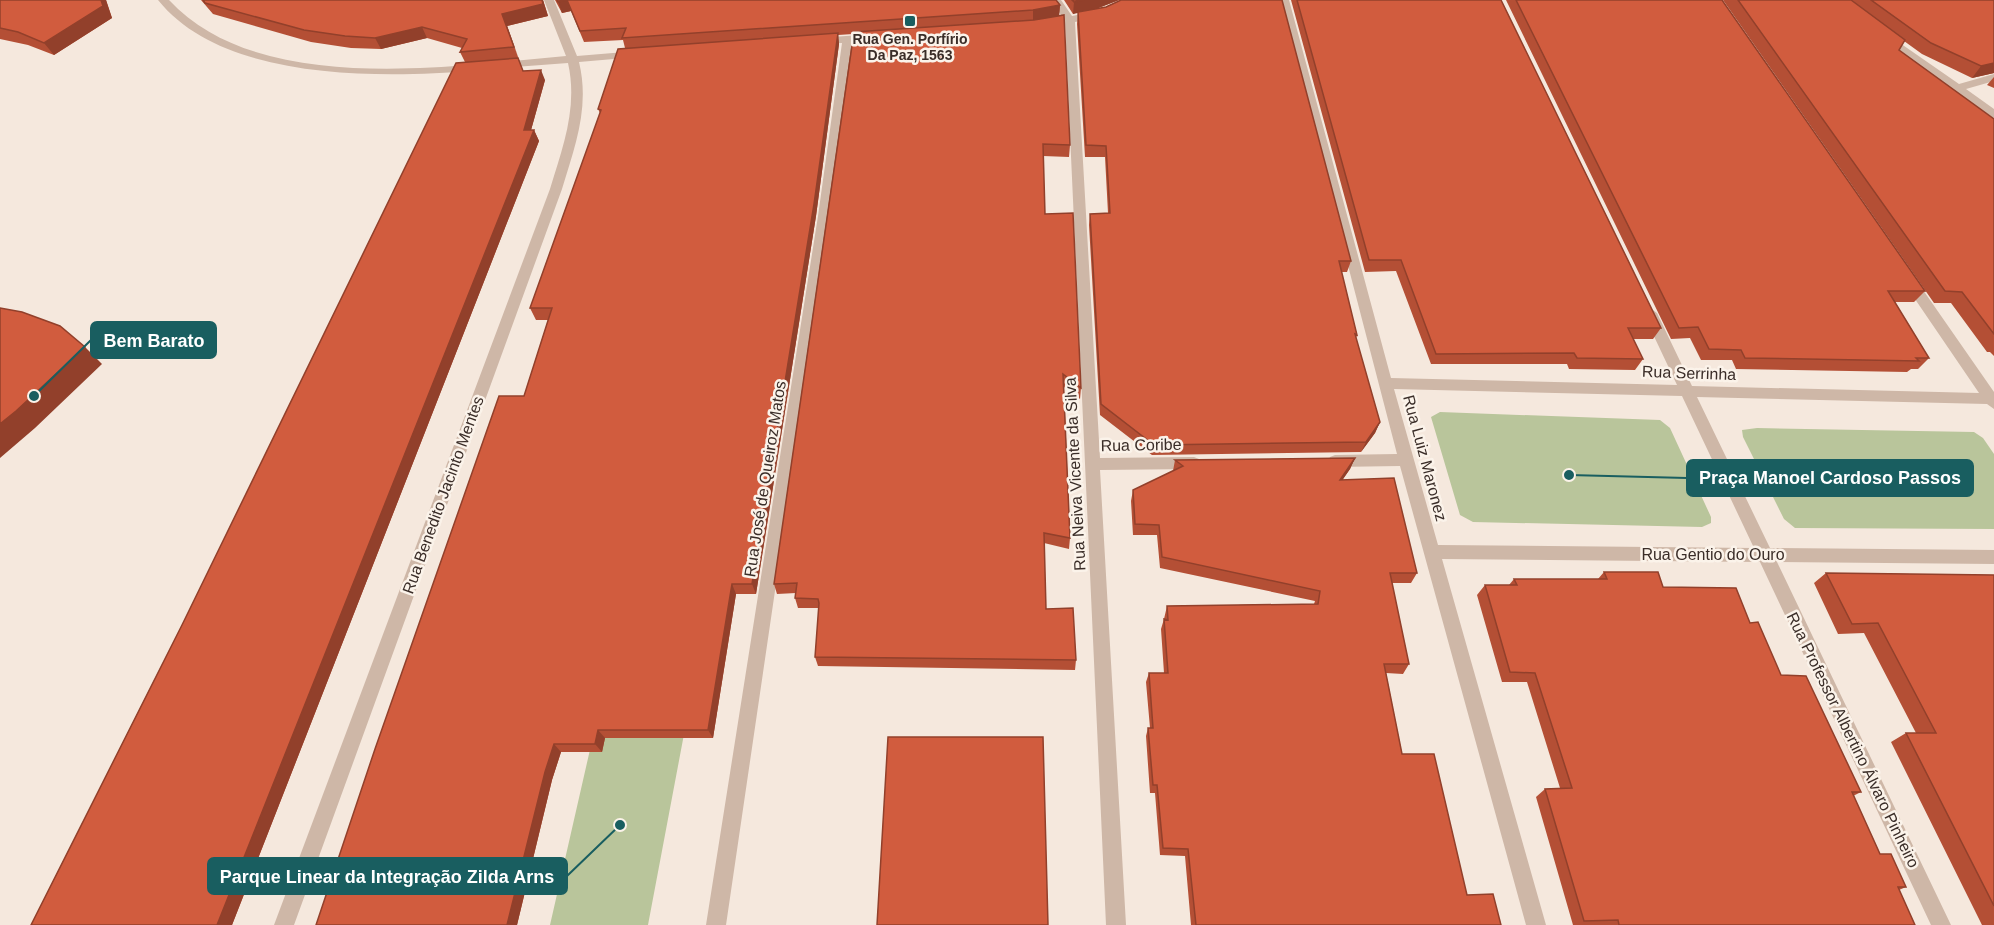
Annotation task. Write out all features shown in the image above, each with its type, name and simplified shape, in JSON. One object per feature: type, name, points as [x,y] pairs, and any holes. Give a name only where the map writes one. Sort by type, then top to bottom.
[{"type":"street","points":[[163,0],[182,19],[220,41],[280,61],[364,71],[432,71],[652,53]]},
{"type":"street","name":"Rua Benedito Jacinto Mentes","points":[[285,925],[556,189],[573,130],[578,100],[573,59],[549,0]]},
{"type":"street","points":[[1056,0],[1070,21]]},
{"type":"street","points":[[1033,27],[1100,14],[1134,0]]},
{"type":"street","name":"Rua Luiz Maronez","points":[[1284,0],[1406,460],[1536,925]]},
{"type":"street","name":"Rua Neiva Vicente da Silva","points":[[1070,21],[1116,925]]},
{"type":"street","points":[[1873,27],[1994,114]]},
{"type":"street","points":[[813,41],[882,37]]},
{"type":"street","name":"Rua José de Queiroz Matos","points":[[716,925],[824,216],[848,39]]},
{"type":"street","points":[[1956,88],[1994,77]]},
{"type":"street","points":[[1900,267],[1993,401]]},
{"type":"street","name":"Rua Professor Albertino Álvaro Pinheiro","points":[[1642,297],[1941,925]]},
{"type":"street","name":"Rua Serrinha","points":[[1386,383],[1993,401]]},
{"type":"street","points":[[1325,461],[1406,460]]},
{"type":"street","name":"Rua Coribe","points":[[1092,464],[1209,463]]},
{"type":"street","name":"Rua Gentio do Ouro","points":[[1432,552],[1994,556]]},
{"type":"green space","points":[[1440,412],[1660,420],[1670,428],[1711,517],[1711,523],[1702,527],[1473,522],[1460,515],[1431,417]]},
{"type":"green space","points":[[1757,428],[1974,432],[1983,438],[1994,454],[1994,529],[1795,528],[1784,519],[1743,437],[1742,430]]},
{"type":"green space","points":[[602,697],[691,697],[648,925],[550,925]]},
{"type":"building","points":[[0,0],[101,0],[103,6],[44,43],[18,32],[0,28]]},
{"type":"building","points":[[203,0],[542,0],[543,4],[502,14],[514,47],[460,52],[467,39],[422,27],[375,38],[345,36],[304,30],[205,3]]},
{"type":"building","points":[[567,0],[1056,0],[1060,5],[1033,10],[622,38],[626,28],[580,31]]},
{"type":"building","points":[[1121,0],[1282,0],[1351,261],[1339,261],[1357,335],[1355,334],[1380,422],[1366,442],[1154,445],[1101,404],[1090,214],[1110,213],[1106,146],[1086,145],[1078,12],[1106,7]]},
{"type":"building","points":[[1297,0],[1501,0],[1661,328],[1628,328],[1643,359],[1577,358],[1574,353],[1436,354],[1401,260],[1369,260]]},
{"type":"building","points":[[1516,0],[1722,0],[1925,291],[1888,291],[1929,358],[1916,358],[1919,361],[1745,358],[1741,350],[1709,349],[1698,327],[1679,328]]},
{"type":"building","points":[[1738,0],[1851,0],[1905,40],[1899,50],[1994,119],[1994,334],[1962,292],[1945,291]]},
{"type":"building","points":[[1871,0],[1994,0],[1994,63],[1981,66],[1931,43]]},
{"type":"building","points":[[1064,15],[1070,145],[1043,144],[1045,214],[1073,213],[1081,388],[1063,374],[1070,538],[1044,533],[1046,609],[1073,608],[1076,660],[815,657],[818,599],[795,598],[797,583],[774,584],[854,32],[1034,20]]},
{"type":"building","points":[[838,33],[814,204],[752,584],[732,584],[708,730],[598,730],[595,744],[554,744],[507,925],[316,925],[499,396],[524,396],[552,308],[530,308],[601,110],[598,109],[618,49]]},
{"type":"building","points":[[518,58],[523,71],[541,70],[524,130],[534,130],[217,925],[31,925],[182,625],[456,63]]},
{"type":"building","points":[[0,308],[22,312],[60,326],[85,347],[0,424]]},
{"type":"building","points":[[1355,458],[1340,480],[1394,478],[1417,573],[1390,573],[1409,664],[1384,664],[1402,754],[1434,754],[1467,895],[1493,894],[1501,925],[1196,925],[1188,849],[1163,848],[1157,785],[1153,785],[1148,728],[1153,728],[1149,673],[1168,673],[1164,619],[1168,620],[1167,606],[1318,604],[1320,591],[1162,557],[1159,525],[1135,524],[1133,490],[1183,466],[1175,460]]},
{"type":"building","points":[[1604,572],[1658,572],[1663,587],[1736,588],[1750,623],[1758,622],[1781,675],[1806,676],[1861,792],[1852,792],[1880,854],[1891,854],[1906,887],[1898,887],[1915,925],[1619,925],[1618,920],[1584,921],[1545,789],[1572,788],[1535,673],[1510,672],[1485,585],[1517,585],[1514,579],[1607,579]]},
{"type":"building","points":[[1826,573],[1994,575],[1994,906],[1906,733],[1936,733],[1878,623],[1852,624]]},
{"type":"building","points":[[888,737],[1043,737],[1048,925],[877,925]]},
{"type":"place","name":"Rua Gen. Porfírio Da Paz, 1563","points":[[910,21]]},
{"type":"place","name":"Bem Barato","points":[[34,396]]},
{"type":"place","name":"Praça Manoel Cardoso Passos","points":[[1569,475]]},
{"type":"place","name":"Parque Linear da Integração Zilda Arns","points":[[620,825]]}]
